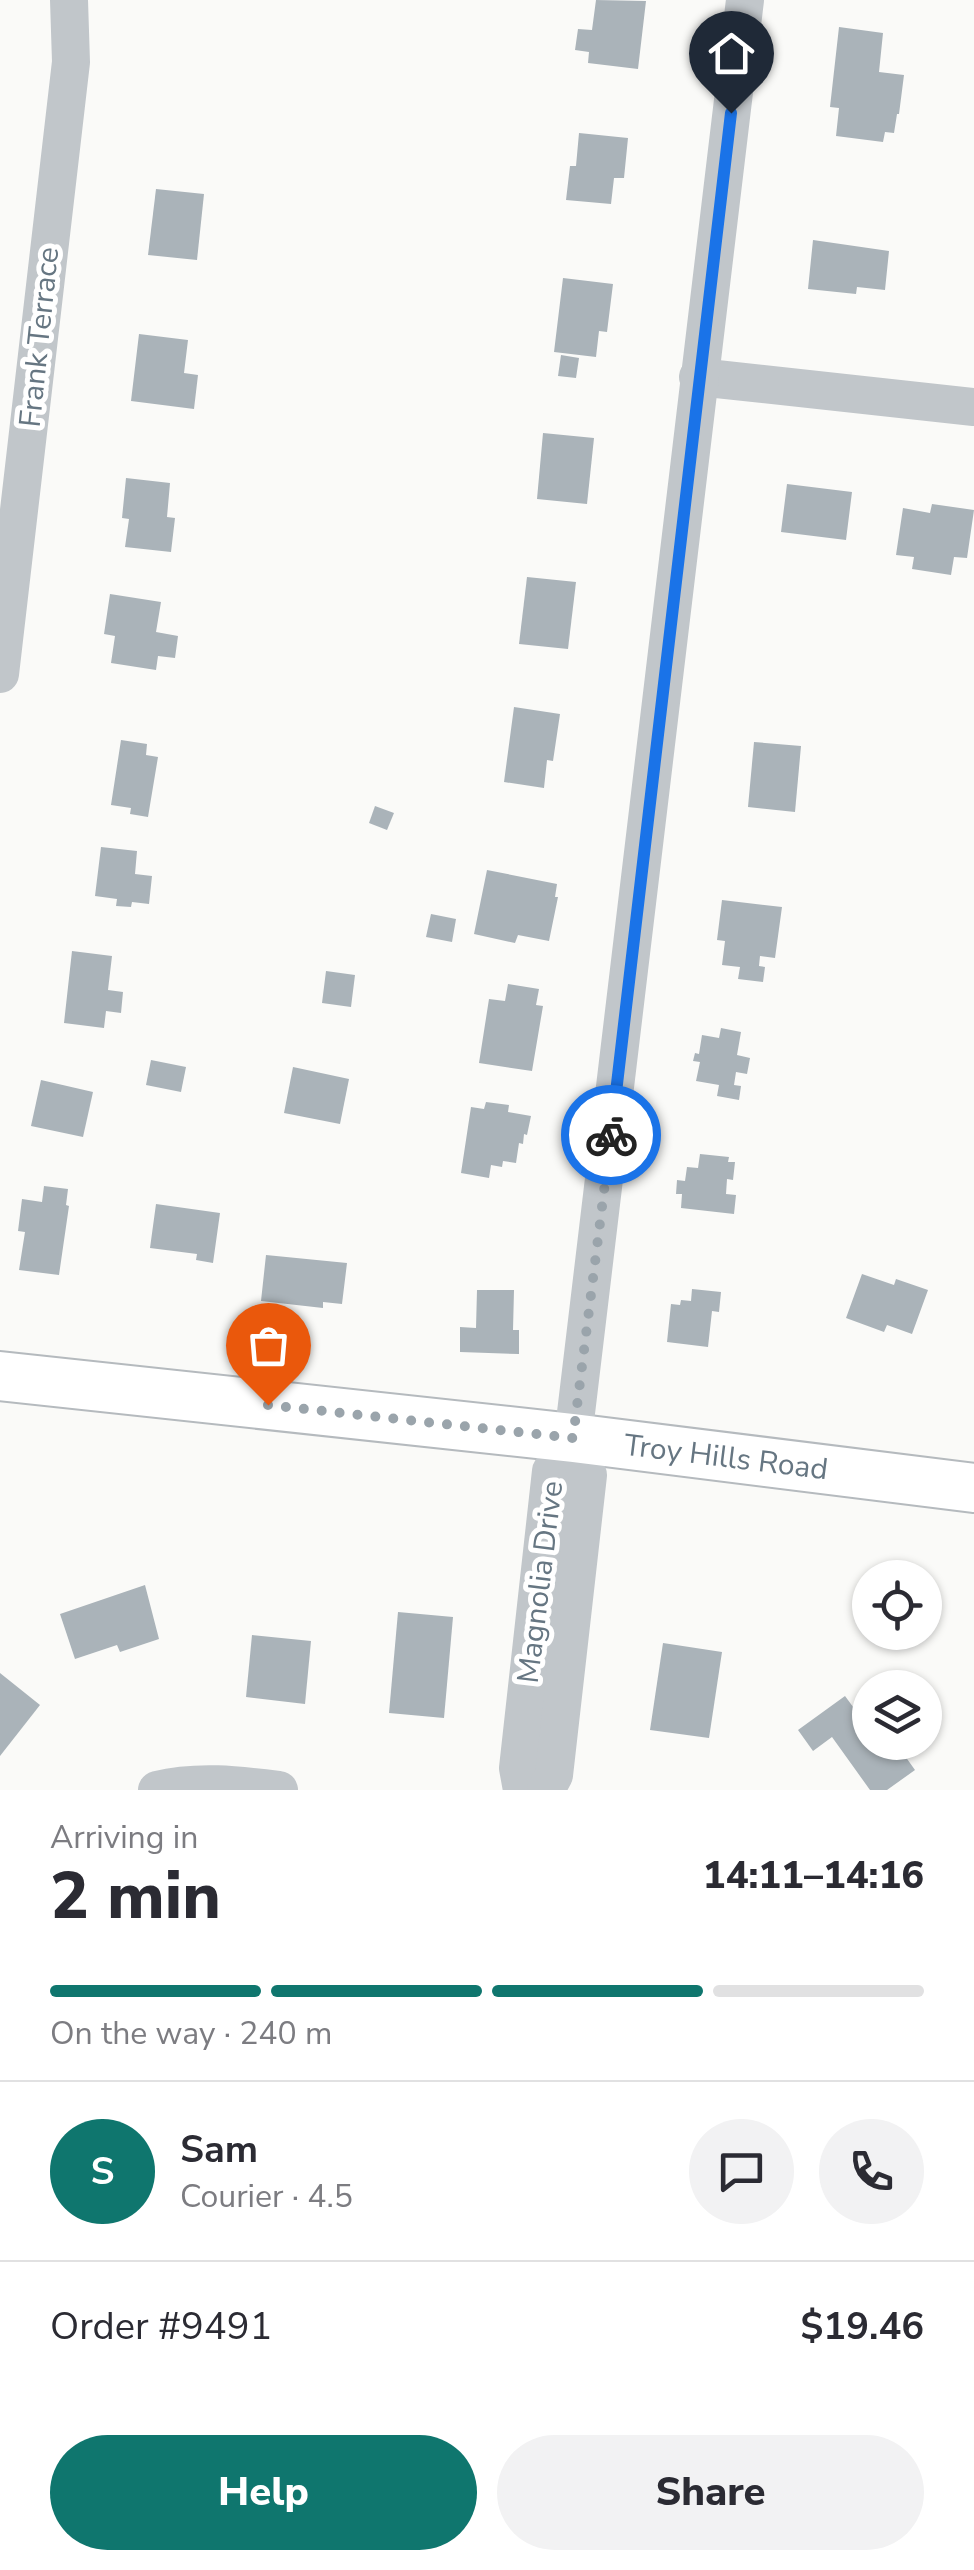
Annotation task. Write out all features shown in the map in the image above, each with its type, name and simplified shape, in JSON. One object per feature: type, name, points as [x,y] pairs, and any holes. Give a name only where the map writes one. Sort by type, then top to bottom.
[{"type":"main road","name":"Troy Hills Road","points":[[0,1376],[573,1438],[974,1488]]},
{"type":"street","name":"Frank Terrace","points":[[0,674],[70,62],[70,0]]},
{"type":"street","points":[[573,1438],[744,0]]},
{"type":"street","points":[[698,377],[974,407]]},
{"type":"street","name":"Magnolia Drive","points":[[522,1790],[518,1768],[551,1471],[573,1438]]},
{"type":"street","name":"Magnolia Drive","points":[[546,1790],[554,1775],[588,1475],[573,1438]]},
{"type":"street","points":[[157,1790],[181,1784],[233,1784],[278,1790]]},
{"type":"building","points":[[596,0],[646,1],[638,69],[588,63],[589,52],[575,50],[578,29],[592,30]]},
{"type":"building","points":[[839,27],[883,33],[879,72],[904,75],[894,133],[885,132],[883,142],[836,136],[839,108],[830,107]]},
{"type":"building","points":[[579,133],[628,138],[624,178],[614,178],[611,204],[566,200],[570,166],[576,166]]},
{"type":"building","points":[[156,189],[204,194],[197,260],[148,255]]},
{"type":"building","points":[[813,240],[889,251],[885,290],[857,287],[856,294],[808,289]]},
{"type":"building","points":[[563,278],[613,284],[607,332],[599,331],[596,357],[554,352]]},
{"type":"building","points":[[139,334],[188,340],[184,373],[198,375],[194,409],[131,401]]},
{"type":"building","points":[[561,355],[579,358],[576,378],[558,376]]},
{"type":"building","points":[[543,433],[594,438],[587,504],[537,499]]},
{"type":"building","points":[[126,478],[170,483],[167,517],[175,518],[171,552],[125,547],[129,519],[122,518]]},
{"type":"building","points":[[787,484],[852,492],[846,540],[781,532]]},
{"type":"building","points":[[932,504],[974,510],[967,558],[954,557],[951,575],[912,569],[914,557],[896,555],[903,508],[930,513]]},
{"type":"building","points":[[527,577],[576,582],[568,649],[519,644]]},
{"type":"building","points":[[110,594],[161,602],[156,632],[178,636],[175,658],[158,656],[156,670],[111,663],[115,636],[104,634]]},
{"type":"building","points":[[514,707],[560,714],[553,761],[547,760],[544,788],[504,782]]},
{"type":"building","points":[[121,740],[147,744],[146,755],[158,757],[148,817],[130,814],[131,808],[111,805]]},
{"type":"building","points":[[754,742],[801,746],[795,812],[748,807]]},
{"type":"building","points":[[375,806],[394,813],[387,830],[369,823]]},
{"type":"building","points":[[101,847],[137,851],[135,874],[152,876],[149,904],[132,902],[131,907],[116,906],[117,899],[95,896]]},
{"type":"building","points":[[487,870],[557,884],[549,941],[518,935],[515,943],[474,934]]},
{"type":"building","points":[[722,900],[782,907],[775,958],[760,956],[759,966],[765,967],[763,982],[738,979],[740,967],[722,965],[725,941],[717,940]]},
{"type":"building","points":[[431,914],[456,919],[452,942],[426,937]]},
{"type":"building","points":[[72,951],[112,956],[108,990],[123,992],[121,1013],[106,1011],[104,1028],[64,1023]]},
{"type":"building","points":[[326,971],[355,975],[351,1007],[322,1003]]},
{"type":"building","points":[[508,984],[539,989],[536,1005],[543,1006],[532,1071],[479,1063],[489,999],[505,1001]]},
{"type":"building","points":[[721,1028],[741,1032],[737,1055],[750,1058],[747,1074],[736,1072],[734,1085],[741,1086],[739,1100],[717,1096],[719,1085],[696,1081],[700,1062],[693,1061],[695,1053],[699,1054],[702,1035],[719,1038]]},
{"type":"building","points":[[151,1060],[186,1067],[181,1092],[146,1085]]},
{"type":"building","points":[[293,1067],[349,1079],[340,1124],[284,1113]]},
{"type":"building","points":[[41,1080],[93,1092],[83,1137],[31,1126]]},
{"type":"building","points":[[486,1102],[509,1105],[508,1112],[531,1116],[523,1144],[519,1143],[516,1163],[503,1161],[502,1167],[491,1165],[489,1178],[461,1173],[471,1107],[484,1109]]},
{"type":"building","points":[[700,1154],[729,1157],[728,1162],[735,1162],[733,1180],[727,1179],[726,1194],[736,1195],[734,1214],[681,1208],[677,1180],[685,1181],[687,1167],[698,1168]]},
{"type":"building","points":[[44,1186],[68,1189],[59,1275],[19,1270],[25,1232],[18,1231],[22,1199],[42,1202]]},
{"type":"building","points":[[156,1204],[220,1213],[213,1263],[196,1260],[197,1254],[150,1248]]},
{"type":"building","points":[[266,1255],[347,1263],[342,1304],[323,1302],[323,1308],[261,1301]]},
{"type":"building","points":[[862,1274],[894,1285],[896,1279],[928,1290],[912,1334],[887,1325],[884,1332],[846,1318]]},
{"type":"building","points":[[692,1289],[721,1292],[719,1312],[712,1311],[708,1347],[667,1342],[671,1304],[691,1301]]},
{"type":"building","points":[[477,1290],[514,1290],[513,1330],[519,1330],[519,1354],[460,1352],[460,1327],[476,1328]]},
{"type":"building","points":[[145,1585],[159,1639],[120,1652],[117,1645],[75,1659],[60,1614]]},
{"type":"building","points":[[398,1612],[453,1617],[444,1718],[389,1713]]},
{"type":"building","points":[[252,1635],[311,1641],[305,1704],[246,1697]]},
{"type":"building","points":[[663,1643],[722,1652],[709,1738],[650,1730]]},
{"type":"building","points":[[0,1673],[40,1705],[0,1756]]},
{"type":"building","points":[[845,1696],[852,1705],[852,1760],[908,1760],[915,1770],[887,1790],[870,1790],[832,1737],[813,1751],[798,1730]]},
{"type":"way so far","points":[[268,1405],[573,1438],[611,1135]]},
{"type":"route","points":[[611,1135],[731,113]]}]
